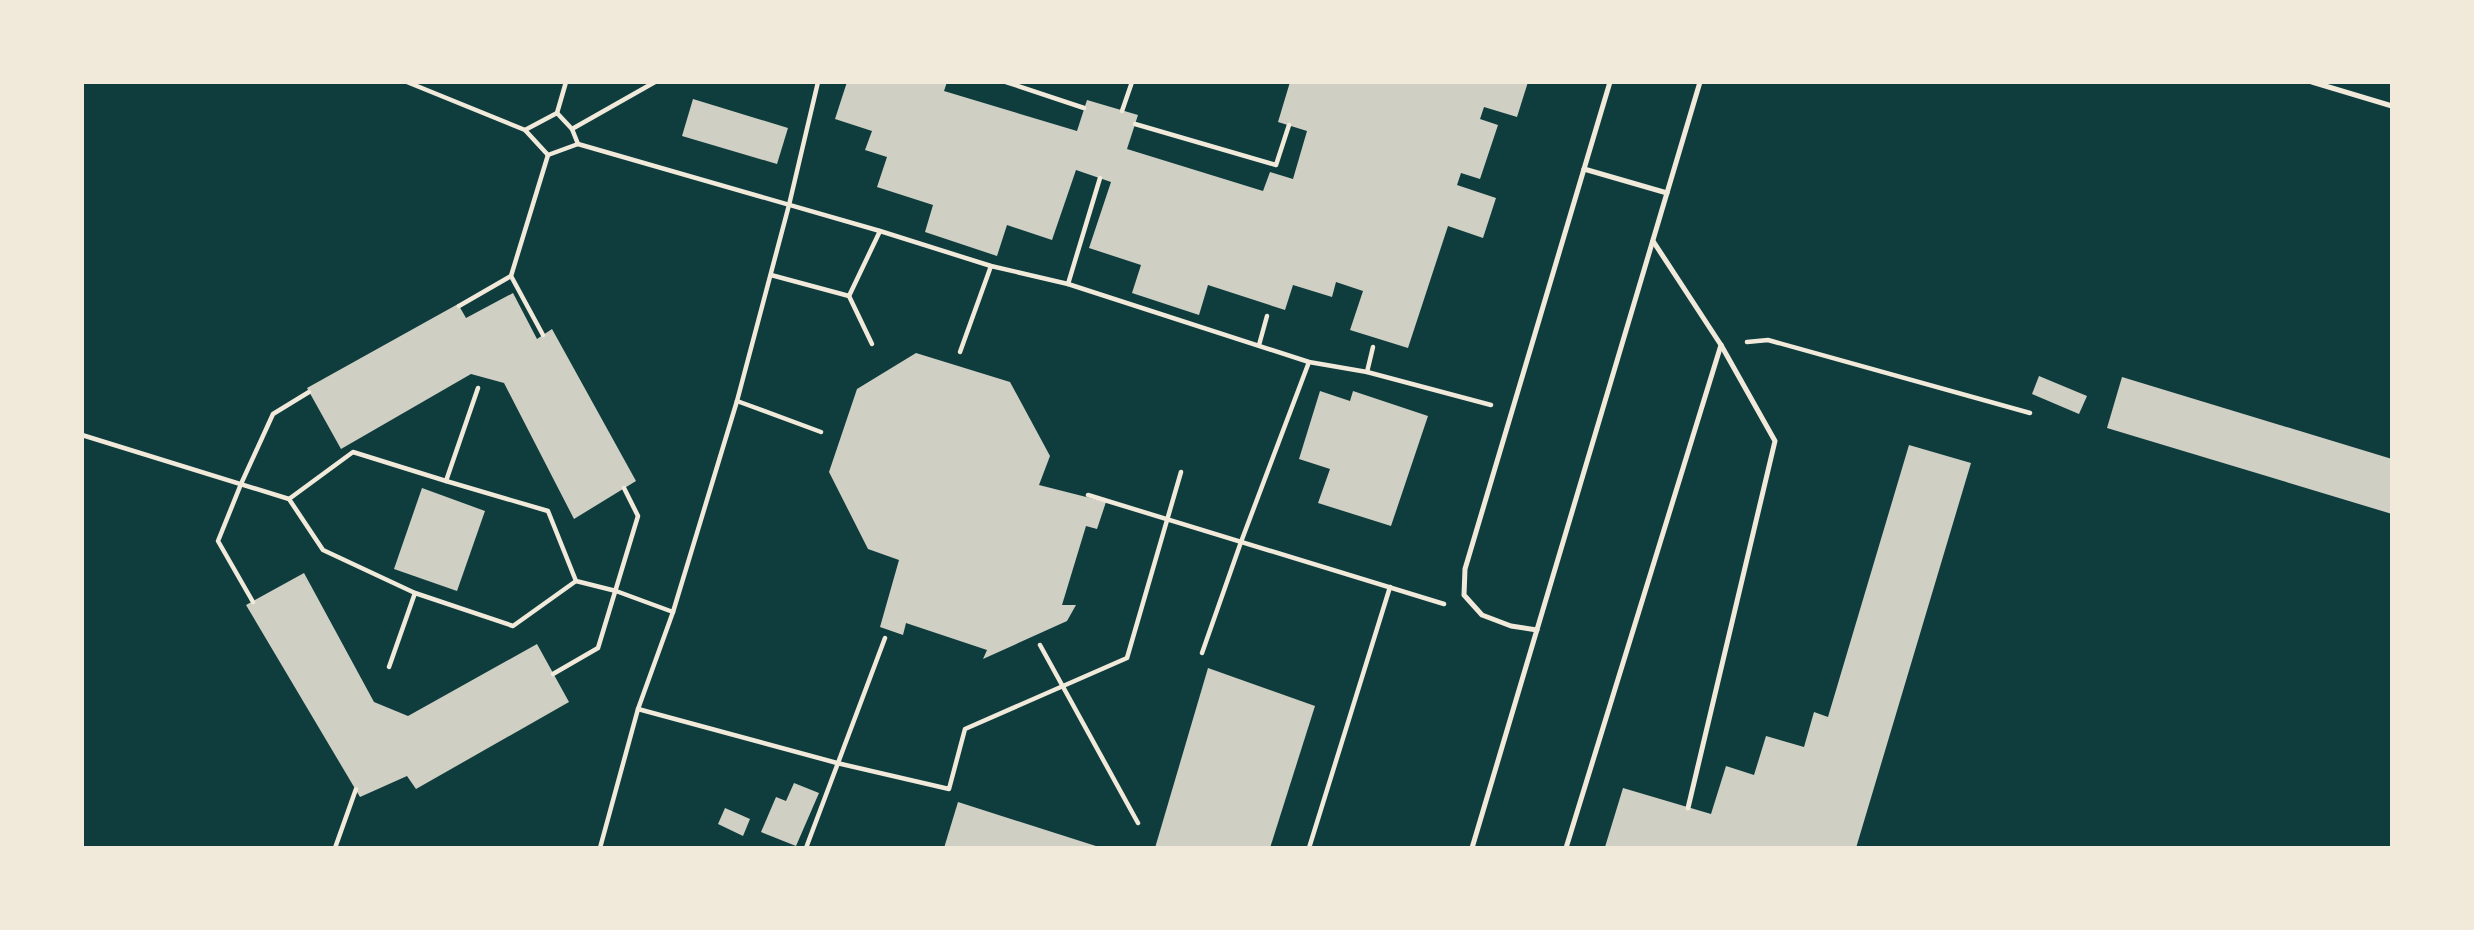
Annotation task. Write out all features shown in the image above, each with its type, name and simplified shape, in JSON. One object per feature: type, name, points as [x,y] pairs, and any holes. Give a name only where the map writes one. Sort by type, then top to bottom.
[{"type":"lane","points":[[1537,630],[1511,626],[1482,615],[1465,595],[1465,569],[1610,82]]},
{"type":"lane","points":[[1472,848],[1700,82]]},
{"type":"lane","points":[[2312,82],[2392,106]]},
{"type":"lane","points":[[1584,169],[1667,194]]},
{"type":"lane","points":[[1653,241],[1721,345],[1776,441],[1688,808]]},
{"type":"lane","points":[[1566,848],[1721,345]]},
{"type":"path","points":[[407,82],[525,130],[548,155]]},
{"type":"path","points":[[525,130],[557,113],[566,82]]},
{"type":"path","points":[[572,129],[655,82]]},
{"type":"path","points":[[600,848],[638,709],[673,612],[737,401],[789,205],[818,82]]},
{"type":"path","points":[[1006,82],[1084,108]]},
{"type":"path","points":[[1122,111],[1132,82]]},
{"type":"path","points":[[557,113],[572,129],[578,144]]},
{"type":"path","points":[[1135,124],[1276,165],[1289,125]]},
{"type":"path","points":[[548,155],[578,144],[880,231],[991,266],[1069,285],[1310,362],[1367,372],[1512,410]]},
{"type":"path","points":[[459,306],[511,276],[548,155]]},
{"type":"path","points":[[1069,285],[1100,178]]},
{"type":"path","points":[[849,296],[880,231]]},
{"type":"path","points":[[960,352],[991,266]]},
{"type":"path","points":[[771,275],[849,296],[872,344]]},
{"type":"path","points":[[511,276],[543,335]]},
{"type":"path","points":[[1259,345],[1267,316]]},
{"type":"path","points":[[1721,345],[1768,340],[2029,412]]},
{"type":"path","points":[[1367,372],[1373,346]]},
{"type":"path","points":[[1202,653],[1310,362]]},
{"type":"path","points":[[446,481],[478,388]]},
{"type":"path","points":[[253,601],[218,541],[273,414],[309,392]]},
{"type":"path","points":[[737,401],[821,432]]},
{"type":"path","points":[[82,435],[289,499],[323,551],[415,593],[513,626],[576,582],[616,591],[673,612]]},
{"type":"path","points":[[289,499],[354,452],[548,511],[576,582]]},
{"type":"path","points":[[638,709],[837,763],[949,789],[965,729],[1127,658],[1181,472]]},
{"type":"path","points":[[553,674],[598,648],[638,516],[624,488]]},
{"type":"path","points":[[1088,495],[1482,615]]},
{"type":"path","points":[[1309,848],[1390,587]]},
{"type":"path","points":[[389,667],[415,593]]},
{"type":"path","points":[[806,848],[886,638]]},
{"type":"path","points":[[1040,646],[1138,823]]},
{"type":"path","points":[[335,848],[356,789]]},
{"type":"building","points":[[847,82],[947,82],[944,91],[1077,131],[1087,100],[1138,115],[1127,149],[1263,191],[1270,172],[1293,179],[1307,131],[1278,122],[1290,82],[1528,82],[1517,117],[1484,107],[1480,119],[1498,125],[1480,179],[1461,173],[1457,185],[1496,198],[1483,238],[1448,226],[1408,348],[1350,330],[1363,291],[1336,282],[1332,297],[1293,285],[1285,310],[1208,285],[1199,315],[1132,293],[1141,265],[1089,248],[1111,182],[1076,170],[1052,240],[1007,225],[997,256],[925,232],[933,205],[877,187],[887,157],[865,150],[872,131],[835,119]]},
{"type":"building","points":[[693,99],[788,128],[777,164],[682,136]]},
{"type":"building","points":[[513,293],[537,339],[552,329],[636,481],[574,519],[504,383],[471,374],[341,449],[307,388],[458,304],[466,318]]},
{"type":"building","points":[[916,353],[1010,382],[1050,456],[1039,485],[1106,502],[1097,529],[1086,526],[1062,605],[1076,605],[1067,621],[983,659],[987,650],[906,623],[903,635],[880,627],[899,560],[868,549],[829,472],[857,389]]},
{"type":"building","points":[[2039,376],[2087,396],[2079,414],[2032,394]]},
{"type":"building","points":[[2122,377],[2392,459],[2392,514],[2107,428]]},
{"type":"building","points":[[1320,391],[1350,401],[1353,391],[1428,416],[1391,526],[1318,503],[1330,469],[1299,459]]},
{"type":"building","points":[[1909,445],[1971,463],[1856,848],[1605,847],[1623,788],[1711,814],[1726,766],[1754,775],[1766,736],[1804,747],[1814,712],[1828,717]]},
{"type":"building","points":[[422,488],[485,511],[457,591],[394,569]]},
{"type":"building","points":[[304,573],[374,702],[408,716],[537,644],[569,702],[416,789],[407,776],[360,797],[246,605]]},
{"type":"building","points":[[1208,668],[1315,706],[1270,848],[1155,848]]},
{"type":"building","points":[[794,783],[819,793],[796,846],[761,832],[776,797],[786,801]]},
{"type":"building","points":[[958,802],[1099,847],[1099,848],[944,848]]},
{"type":"building","points":[[725,808],[750,819],[743,836],[718,824]]}]
